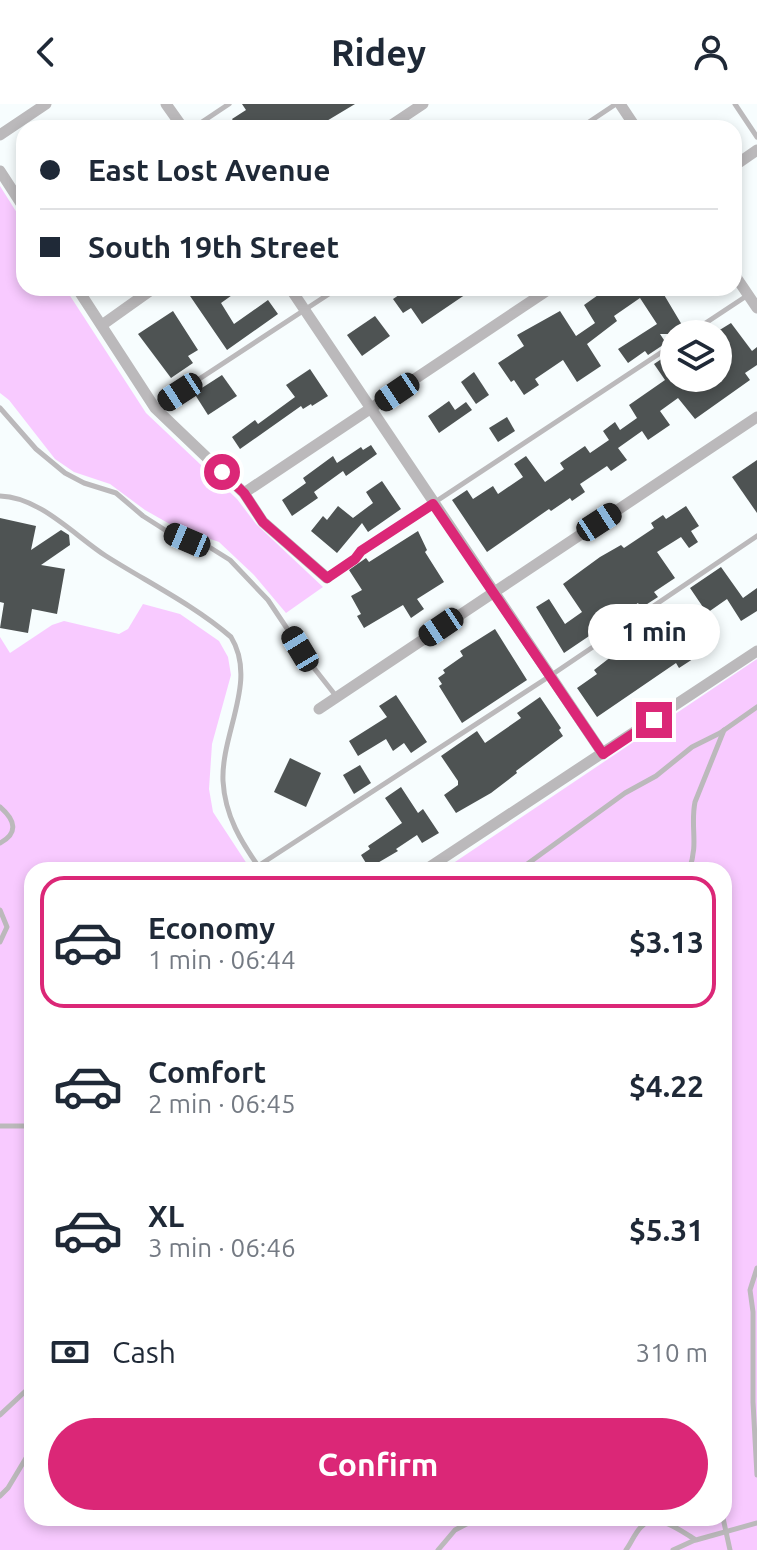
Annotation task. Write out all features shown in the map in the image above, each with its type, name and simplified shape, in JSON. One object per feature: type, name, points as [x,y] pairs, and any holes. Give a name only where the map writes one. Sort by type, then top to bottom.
[{"type":"street","points":[[22,120],[46,104]]},
{"type":"street","points":[[399,120],[423,104]]},
{"type":"street","points":[[0,171],[16,196]]},
{"type":"street","points":[[742,286],[757,308]]},
{"type":"street","points":[[82,296],[155,408],[244,493],[263,522],[327,578]]},
{"type":"street","points":[[102,325],[143,296]]},
{"type":"street","points":[[295,296],[603,754]]},
{"type":"street","points":[[244,493],[539,296]]},
{"type":"street","points":[[319,709],[757,417]]},
{"type":"street","points":[[437,862],[757,651]]},
{"type":"lane","points":[[205,120],[229,104]]},
{"type":"lane","points":[[593,120],[618,104]]},
{"type":"lane","points":[[735,104],[757,137]]},
{"type":"lane","points":[[710,320],[748,295]]},
{"type":"lane","points":[[155,408],[326,296]]},
{"type":"lane","points":[[327,578],[355,559],[361,551],[660,353]]},
{"type":"lane","points":[[0,408],[36,449],[65,473],[116,493],[165,530],[220,552],[268,600],[337,697]]},
{"type":"lane","points":[[0,496],[20,500],[73,529],[100,552],[231,637],[238,649],[242,670],[224,760],[225,797],[235,830],[255,862]]},
{"type":"lane","points":[[268,862],[757,536]]},
{"type":"lane","points":[[530,862],[625,793],[656,776],[692,747],[757,707]]},
{"type":"lane","points":[[691,862],[696,841],[695,802],[725,729]]},
{"type":"lane","points":[[0,807],[13,821],[14,830],[9,838],[0,843]]},
{"type":"lane","points":[[0,910],[7,927],[0,942]]},
{"type":"lane","points":[[0,1126],[24,1126]]},
{"type":"lane","points":[[757,1268],[750,1290],[757,1475]]},
{"type":"lane","points":[[0,1415],[24,1392]]},
{"type":"lane","points":[[0,1496],[24,1461]]},
{"type":"lane","points":[[673,1550],[696,1540],[757,1523]]},
{"type":"lane","points":[[438,1550],[455,1530],[463,1526]]},
{"type":"lane","points":[[626,1550],[644,1526]]},
{"type":"lane","points":[[672,1526],[696,1540]]},
{"type":"lane","points":[[724,1526],[730,1550]]},
{"type":"shaded area","points":[[0,186],[16,211],[16,296],[70,296],[146,413],[237,499],[256,524],[323,587],[286,613],[254,575],[219,542],[175,527],[110,484],[74,472],[55,459],[9,400],[0,393]]},
{"type":"shaded area","points":[[143,604],[180,614],[219,641],[228,657],[231,675],[212,744],[209,789],[213,812],[246,862],[24,862],[24,1526],[732,1526],[732,862],[455,862],[757,659],[757,1550],[0,1550],[0,637],[10,653],[52,625],[64,621],[119,634],[128,629]]},
{"type":"building","points":[[242,104],[355,104],[328,120],[233,120],[246,110]]},
{"type":"building","points":[[190,296],[231,296],[221,303],[234,324],[268,300],[278,314],[227,350]]},
{"type":"building","points":[[397,296],[463,296],[422,324],[411,308],[403,313],[393,299]]},
{"type":"building","points":[[597,296],[665,296],[679,320],[660,320],[660,347],[648,355],[645,351],[628,363],[618,349],[657,324],[640,298],[614,316],[617,321],[587,344],[601,366],[577,382],[563,360],[535,379],[539,385],[524,395],[498,363],[524,346],[517,335],[560,311],[576,336],[595,323],[584,305]]},
{"type":"building","points":[[173,311],[198,350],[188,356],[193,363],[171,378],[138,334]]},
{"type":"building","points":[[375,316],[390,336],[362,356],[347,335]]},
{"type":"building","points":[[732,324],[752,351],[757,347],[757,365],[745,373],[750,380],[695,419],[678,398],[660,411],[670,425],[648,440],[642,431],[618,448],[627,460],[611,471],[607,466],[580,484],[585,492],[551,511],[549,509],[487,552],[452,500],[467,490],[473,499],[493,486],[498,494],[523,477],[514,464],[526,456],[545,482],[564,469],[560,463],[585,446],[590,453],[609,440],[603,431],[615,422],[620,430],[637,418],[629,405],[660,383],[660,392],[732,392]]},
{"type":"building","points":[[310,369],[328,396],[312,406],[303,409],[301,406],[240,449],[232,437],[255,420],[258,424],[295,397],[286,385]]},
{"type":"building","points":[[474,372],[489,395],[476,404],[461,382]]},
{"type":"building","points":[[222,375],[237,396],[208,415],[194,393]]},
{"type":"building","points":[[449,401],[455,410],[466,402],[472,410],[439,433],[428,416]]},
{"type":"building","points":[[507,417],[515,431],[498,442],[489,428]]},
{"type":"building","points":[[371,445],[377,454],[346,476],[343,471],[314,492],[318,498],[292,516],[282,500],[306,483],[303,478],[333,456],[337,463],[361,447],[363,450]]},
{"type":"building","points":[[757,460],[757,513],[732,477]]},
{"type":"building","points":[[382,481],[401,509],[368,532],[362,523],[337,553],[311,531],[323,516],[327,520],[338,506],[353,518],[373,503],[366,492]]},
{"type":"building","points":[[686,506],[699,526],[691,531],[698,542],[689,548],[681,537],[657,552],[675,578],[654,592],[658,597],[641,608],[638,603],[564,653],[536,607],[549,599],[565,624],[582,612],[563,584],[600,557],[621,545],[624,548],[654,528],[651,523],[663,515],[666,519]]},
{"type":"building","points":[[0,518],[36,526],[31,550],[61,530],[69,535],[70,545],[41,565],[65,569],[57,614],[32,609],[28,633],[0,628],[4,603],[0,602]]},
{"type":"building","points":[[418,531],[427,550],[425,552],[444,582],[417,599],[424,609],[411,618],[403,605],[364,628],[357,616],[361,614],[351,596],[362,590],[349,570],[366,558],[369,562]]},
{"type":"building","points":[[721,567],[743,598],[757,588],[757,611],[741,621],[727,599],[707,613],[690,588]]},
{"type":"building","points":[[663,606],[678,629],[697,616],[712,638],[692,651],[696,657],[679,668],[676,663],[597,717],[577,688],[597,674],[594,670],[612,656],[656,630],[647,617]]},
{"type":"building","points":[[495,629],[527,680],[462,723],[439,686],[442,684],[438,678],[445,673],[443,670],[463,656],[460,651]]},
{"type":"building","points":[[396,695],[427,742],[411,753],[404,743],[393,751],[386,739],[358,756],[349,741],[387,717],[379,706]]},
{"type":"building","points":[[540,697],[563,736],[491,793],[456,813],[444,795],[458,785],[458,781],[441,756],[477,731],[485,743],[521,718],[517,713]]},
{"type":"building","points":[[290,758],[321,773],[306,807],[274,792]]},
{"type":"building","points":[[360,765],[371,783],[354,794],[343,775]]},
{"type":"building","points":[[401,787],[418,813],[423,809],[439,833],[422,843],[417,835],[379,862],[365,862],[361,855],[370,849],[368,846],[402,823],[385,798]]},
{"type":"route","points":[[222,472],[244,493],[263,522],[327,578],[355,559],[361,551],[433,504],[603,754],[654,720]]}]
